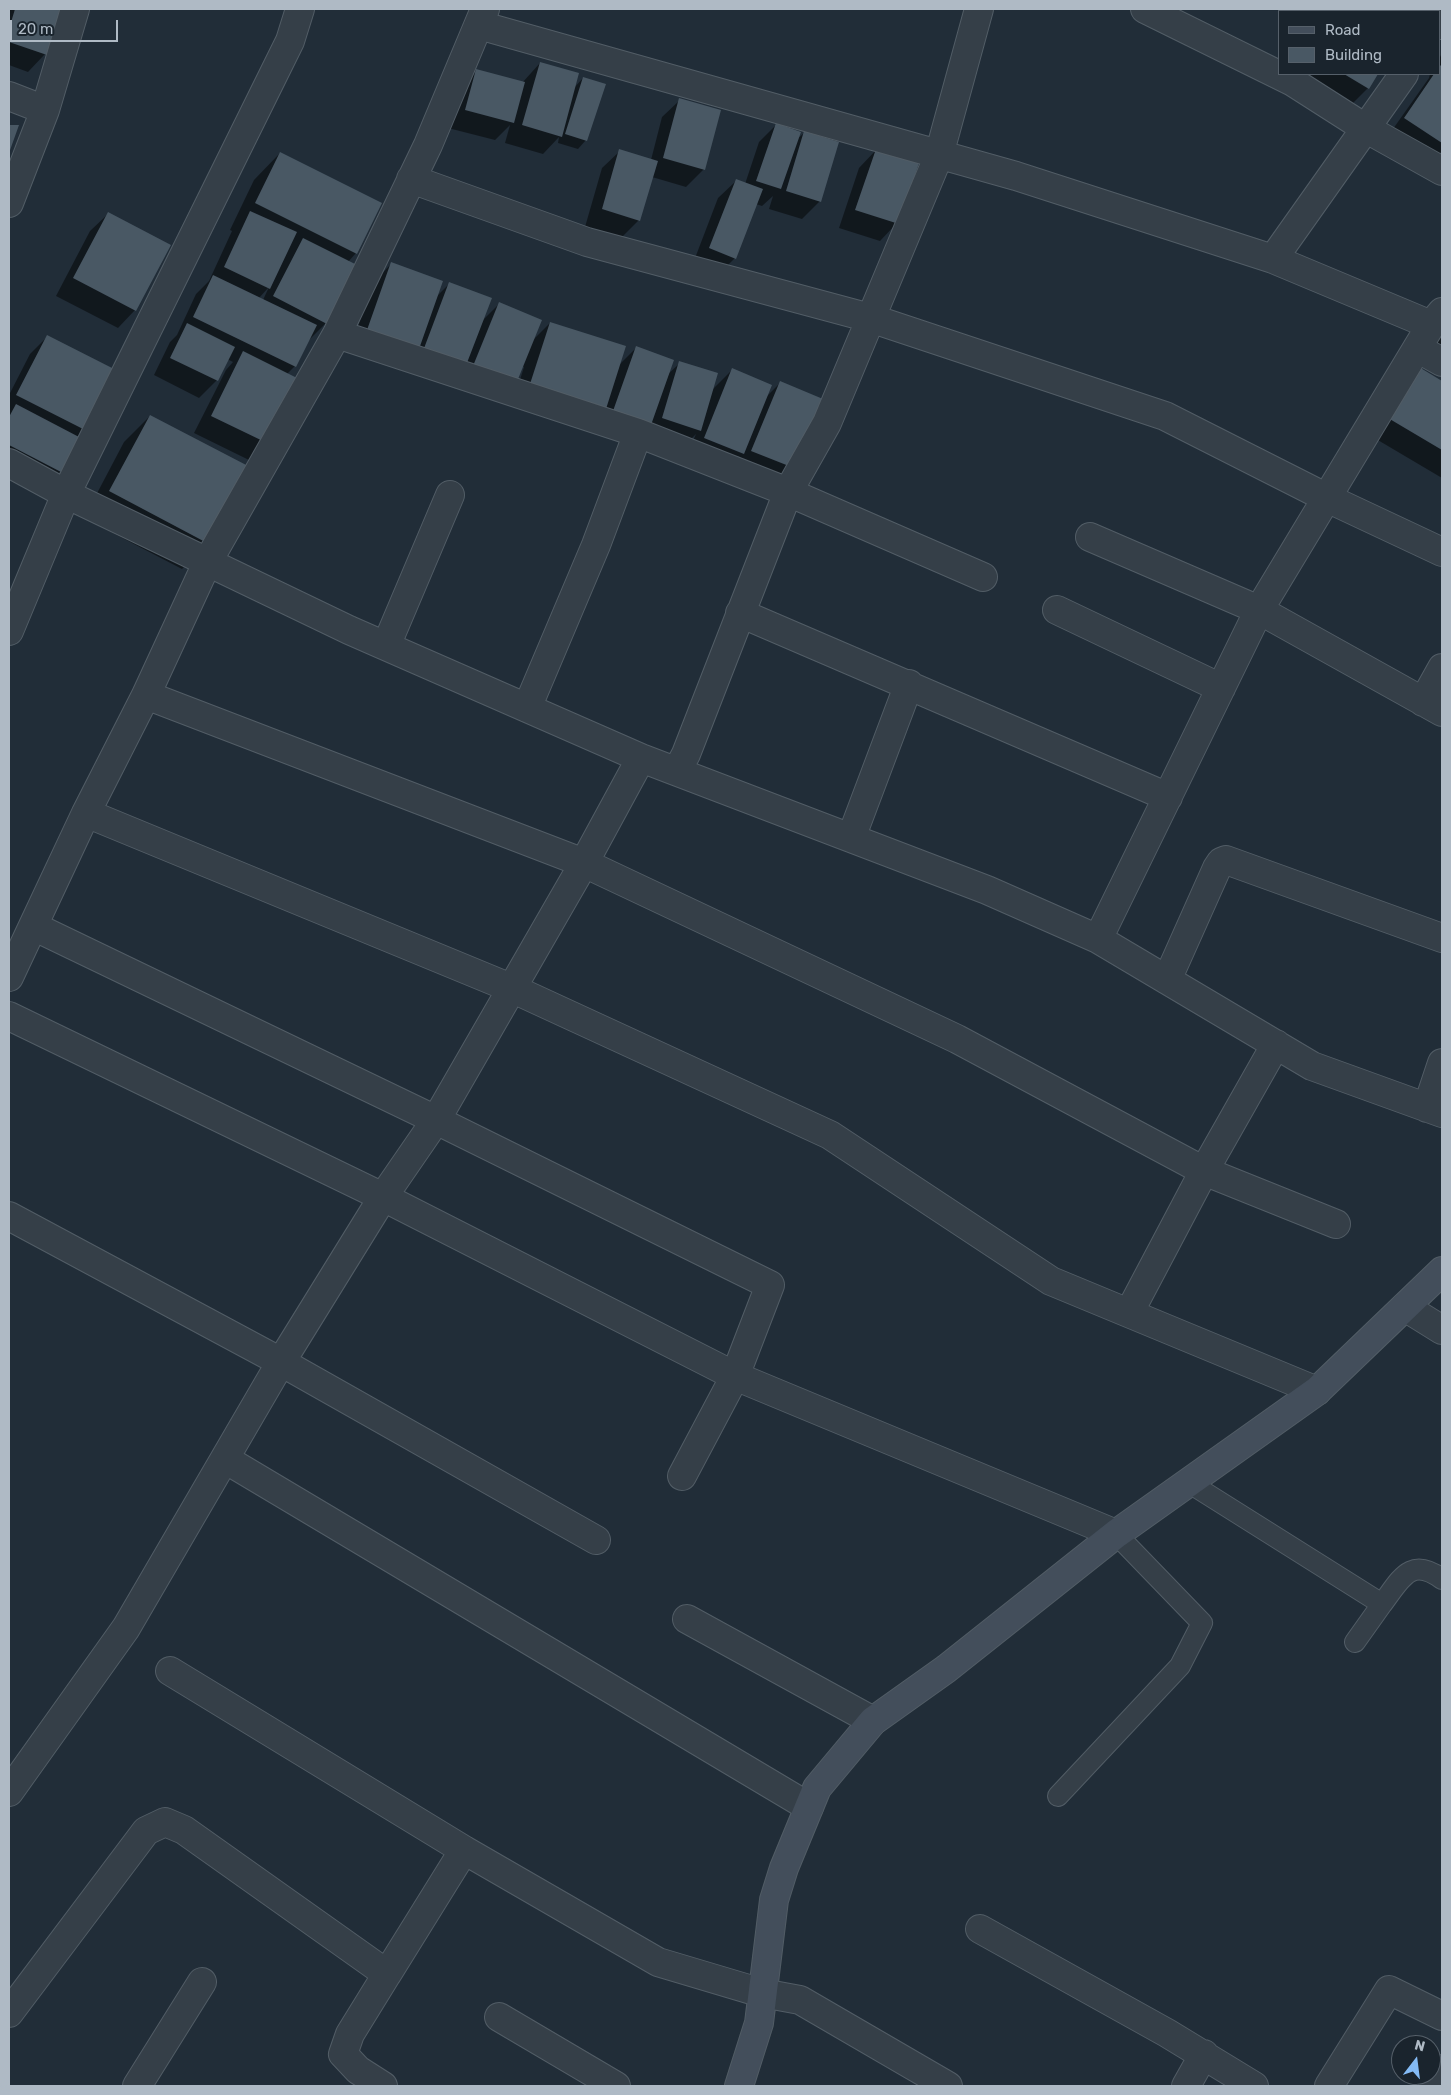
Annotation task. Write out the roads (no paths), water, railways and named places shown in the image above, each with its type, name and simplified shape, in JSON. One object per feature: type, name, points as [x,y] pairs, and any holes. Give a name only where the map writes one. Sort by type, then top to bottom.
[{"type":"street","points":[[9,203],[45,110],[75,9]]},
{"type":"street","points":[[9,631],[66,494],[290,41],[300,9]]},
{"type":"street","points":[[677,771],[686,754],[788,492],[826,423],[939,155],[979,9]]},
{"type":"street","points":[[1145,9],[1278,75]]},
{"type":"street","points":[[9,977],[86,813],[146,695],[207,563],[337,334],[412,179],[482,17],[939,155],[1016,176],[1273,260],[1437,318],[1259,610],[1098,939]]},
{"type":"street","points":[[1279,75],[1293,82],[1364,128],[1442,171]]},
{"type":"street","points":[[1273,260],[1364,128],[1403,75]]},
{"type":"street","points":[[9,96],[45,110]]},
{"type":"street","points":[[412,179],[587,242],[870,318],[1165,416],[1327,498],[1442,552]]},
{"type":"street","points":[[337,334],[638,433],[788,492],[983,577]]},
{"type":"street","points":[[1417,348],[1442,362]]},
{"type":"street","points":[[527,708],[596,545],[638,433]]},
{"type":"street","points":[[9,463],[66,494],[207,563],[386,646],[641,758],[987,890],[1098,939],[1312,1066],[1435,1111],[1442,1063]]},
{"type":"street","points":[[386,646],[450,495]]},
{"type":"street","points":[[1090,537],[1259,610],[1432,707],[1442,668]]},
{"type":"street","points":[[1057,610],[1221,688]]},
{"type":"street","points":[[740,613],[909,684],[1168,797]]},
{"type":"street","points":[[851,838],[909,684]]},
{"type":"street","points":[[146,695],[584,863],[957,1039],[1204,1171],[1336,1224]]},
{"type":"street","points":[[9,1792],[126,1628],[281,1362],[382,1197],[436,1120],[584,863],[641,758]]},
{"type":"street","points":[[86,813],[511,988],[830,1135],[1051,1281],[1317,1391]]},
{"type":"street","points":[[1167,980],[1217,868],[1221,862],[1226,860],[1442,938]]},
{"type":"street","points":[[33,926],[436,1120],[770,1285],[735,1376],[682,1476]]},
{"type":"street","points":[[9,1016],[382,1197],[735,1376],[1116,1534]]},
{"type":"street","points":[[1129,1313],[1204,1171],[1276,1044]]},
{"type":"street","points":[[9,1216],[281,1362],[596,1540]]},
{"type":"street","points":[[739,2086],[759,2023],[774,1900],[784,1868],[817,1788],[873,1721],[946,1669],[1116,1534],[1317,1391],[1442,1271]]},
{"type":"street","points":[[1405,1307],[1442,1330]]},
{"type":"street","points":[[225,1459],[809,1807]]},
{"type":"street","points":[[687,1619],[873,1721]]},
{"type":"street","points":[[170,1671],[464,1850],[658,1962],[762,1993],[800,2000],[948,2086]]},
{"type":"street","points":[[9,2013],[146,1831],[165,1822],[184,1830],[388,1974]]},
{"type":"street","points":[[384,2086],[358,2070],[343,2054],[350,2034],[464,1850]]},
{"type":"street","points":[[980,1929],[1204,2054],[1254,2086]]},
{"type":"street","points":[[137,2086],[202,1982]]},
{"type":"street","points":[[1328,2086],[1388,1990],[1442,2016]]},
{"type":"street","points":[[499,2017],[616,2086]]},
{"type":"street","points":[[1186,2086],[1204,2054]]},
{"type":"street","points":[[1433,2086],[1442,2069]]},
{"type":"lane","points":[[1188,1482],[1382,1604]]},
{"type":"lane","points":[[1058,1796],[1180,1666],[1202,1623],[1116,1534]]},
{"type":"lane","points":[[1354,1642],[1406,1572],[1417,1569],[1430,1570],[1442,1579]]}]
